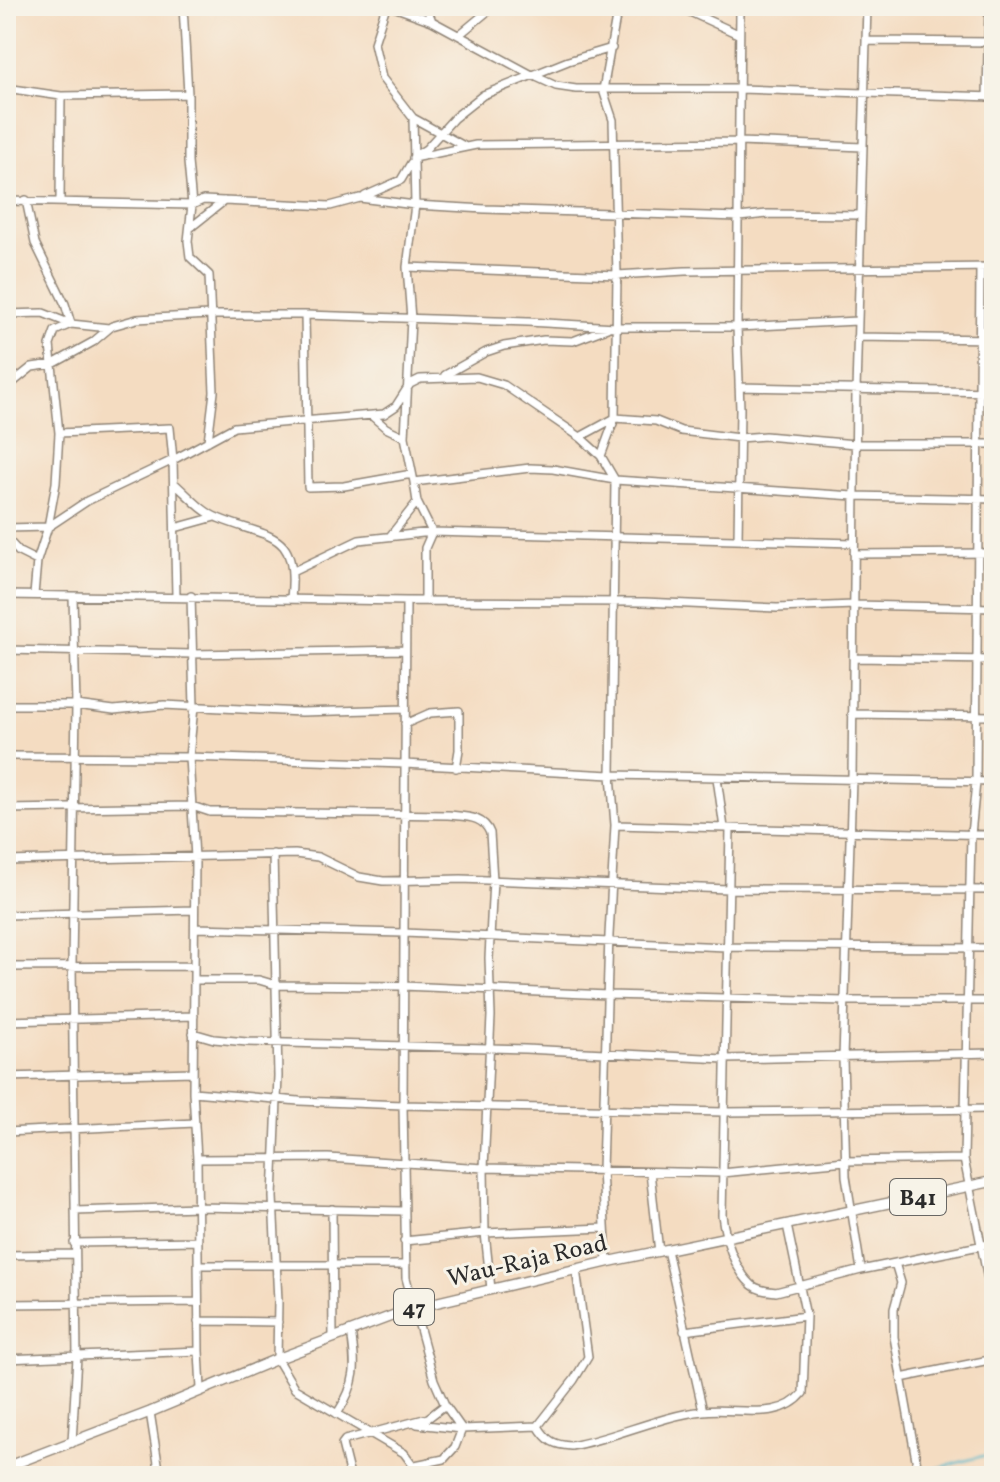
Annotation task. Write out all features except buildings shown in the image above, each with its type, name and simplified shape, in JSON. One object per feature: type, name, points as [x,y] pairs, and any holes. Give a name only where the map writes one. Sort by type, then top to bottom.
[{"type":"main road","name":"B41","points":[[847,1212],[994,1181]]},
{"type":"main road","name":"Wau-Raja Road","points":[[8,1470],[201,1389],[413,1308],[607,1262],[847,1212]]},
{"type":"street","points":[[183,6],[192,205],[190,257],[209,275],[214,392],[208,441]]},
{"type":"street","points":[[464,146],[413,118],[382,78],[374,43],[388,6],[432,21],[556,86],[603,90],[739,89],[991,97],[989,6]]},
{"type":"street","points":[[426,6],[432,21]]},
{"type":"street","points":[[459,35],[494,6]]},
{"type":"street","points":[[601,456],[615,418],[612,327],[617,275],[613,120],[603,90],[618,6]]},
{"type":"street","points":[[677,6],[738,34]]},
{"type":"street","points":[[738,539],[740,6]]},
{"type":"street","points":[[861,1270],[847,1212],[843,1058],[852,779],[857,321],[867,6]]},
{"type":"street","points":[[867,41],[991,42]]},
{"type":"street","points":[[6,201],[192,205],[203,200],[330,206],[360,198],[401,180],[413,158],[483,95],[612,48]]},
{"type":"street","points":[[6,88],[61,96],[188,94]]},
{"type":"street","points":[[60,201],[61,96]]},
{"type":"street","points":[[413,118],[415,205],[407,267],[411,319],[405,437],[417,502],[432,532]]},
{"type":"street","points":[[413,158],[464,146],[739,142],[863,147]]},
{"type":"street","points":[[360,198],[415,205],[615,213],[739,217],[767,214],[861,215]]},
{"type":"street","points":[[26,200],[39,254],[65,304],[71,324]]},
{"type":"street","points":[[190,228],[224,201]]},
{"type":"street","points":[[407,267],[617,275],[685,271],[994,267]]},
{"type":"street","points":[[980,267],[976,782],[971,835],[964,1159],[994,1310]]},
{"type":"street","points":[[6,314],[43,313],[71,324],[109,328]]},
{"type":"street","points":[[6,388],[32,367],[53,364],[93,342],[109,328],[137,319],[305,315],[612,327],[737,327],[857,321]]},
{"type":"street","points":[[305,315],[308,487],[530,468],[562,470],[615,480],[854,496],[994,499]]},
{"type":"street","points":[[34,595],[37,561],[48,527],[56,483],[59,433],[52,338],[58,328],[71,324]]},
{"type":"street","points":[[443,376],[486,352],[504,346],[544,340],[573,341],[612,327]]},
{"type":"street","points":[[857,337],[994,339]]},
{"type":"street","points":[[6,528],[48,527],[87,501],[241,425],[384,414],[396,406],[410,384],[420,379],[443,376],[477,377],[504,385],[580,437],[601,456],[615,480],[611,775],[615,825],[602,1170],[607,1262]]},
{"type":"street","points":[[739,387],[994,392]]},
{"type":"street","points":[[372,416],[386,428],[405,437]]},
{"type":"street","points":[[580,437],[615,418],[656,421],[681,431],[739,438],[765,436],[855,444],[994,444]]},
{"type":"street","points":[[59,433],[170,428],[176,596]]},
{"type":"street","points":[[174,483],[215,517],[268,534],[287,549],[294,571],[291,598]]},
{"type":"street","points":[[391,535],[417,502]]},
{"type":"street","points":[[175,528],[215,517]]},
{"type":"street","points":[[294,571],[359,540],[432,532],[854,543]]},
{"type":"street","points":[[425,601],[425,548],[432,532]]},
{"type":"street","points":[[6,538],[19,552],[37,561]]},
{"type":"street","points":[[854,554],[994,553]]},
{"type":"street","points":[[6,595],[613,601],[777,608],[854,605],[994,608]]},
{"type":"street","points":[[191,596],[194,707],[189,757],[195,858],[193,1092],[201,1389]]},
{"type":"street","points":[[72,1442],[77,1357],[72,965],[76,705],[73,597]]},
{"type":"street","points":[[406,601],[403,986],[406,1285],[434,1380],[445,1405],[462,1429]]},
{"type":"street","points":[[6,650],[192,654],[405,650]]},
{"type":"street","points":[[853,658],[994,660]]},
{"type":"street","points":[[6,705],[76,705],[114,710],[164,705],[301,712],[405,709]]},
{"type":"street","points":[[405,724],[430,713],[459,711],[456,768]]},
{"type":"street","points":[[852,714],[994,716]]},
{"type":"street","points":[[6,756],[189,757],[611,775],[994,782]]},
{"type":"street","points":[[717,778],[727,828],[722,1173],[725,1238],[752,1285],[776,1292],[861,1270],[994,1243]]},
{"type":"street","points":[[6,809],[192,806],[218,812],[479,819],[490,833],[493,880],[484,1168],[485,1233],[491,1289]]},
{"type":"street","points":[[615,825],[994,835]]},
{"type":"street","points":[[273,854],[278,1041],[274,1157],[277,1359],[295,1389],[404,1453],[421,1476]]},
{"type":"street","points":[[6,861],[295,854],[318,857],[359,877],[404,882],[493,880],[728,889],[994,890]]},
{"type":"street","points":[[6,915],[194,910]]},
{"type":"street","points":[[195,928],[404,933],[726,947],[994,948]]},
{"type":"street","points":[[6,967],[194,966]]},
{"type":"street","points":[[194,980],[608,995],[994,1001]]},
{"type":"street","points":[[6,1021],[194,1016]]},
{"type":"street","points":[[193,1033],[223,1040],[725,1059],[994,1053]]},
{"type":"street","points":[[6,1077],[193,1072]]},
{"type":"street","points":[[193,1092],[403,1105],[724,1112],[994,1109]]},
{"type":"street","points":[[6,1132],[195,1123]]},
{"type":"street","points":[[197,1159],[274,1157],[484,1168],[722,1173],[845,1161],[964,1159]]},
{"type":"street","points":[[650,1172],[663,1251],[703,1411]]},
{"type":"street","points":[[75,1211],[198,1207],[403,1211]]},
{"type":"street","points":[[332,1209],[333,1338]]},
{"type":"street","points":[[538,1426],[555,1445],[571,1446],[703,1411],[767,1410],[790,1406],[803,1393],[806,1316],[787,1225]]},
{"type":"street","points":[[404,1241],[485,1233],[604,1228]]},
{"type":"street","points":[[74,1243],[198,1241]]},
{"type":"street","points":[[6,1255],[74,1254]]},
{"type":"street","points":[[895,1263],[901,1283],[894,1309],[894,1337],[919,1476]]},
{"type":"street","points":[[199,1265],[406,1265]]},
{"type":"street","points":[[538,1426],[588,1357],[576,1269]]},
{"type":"street","points":[[6,1304],[198,1302]]},
{"type":"street","points":[[684,1331],[806,1316]]},
{"type":"street","points":[[198,1321],[278,1322]]},
{"type":"street","points":[[337,1414],[355,1379],[351,1331]]},
{"type":"street","points":[[6,1359],[199,1351]]},
{"type":"street","points":[[901,1378],[994,1359]]},
{"type":"street","points":[[350,1476],[342,1444],[345,1440],[428,1418],[445,1405]]},
{"type":"street","points":[[150,1412],[160,1476]]},
{"type":"street","points":[[412,1423],[462,1429],[538,1426]]},
{"type":"street","points":[[402,1476],[415,1465],[444,1459],[455,1447],[462,1429]]},
{"type":"waterway","points":[[938,1468],[994,1453]]},
{"type":"waterway","points":[[899,1476],[905,1473]]}]
